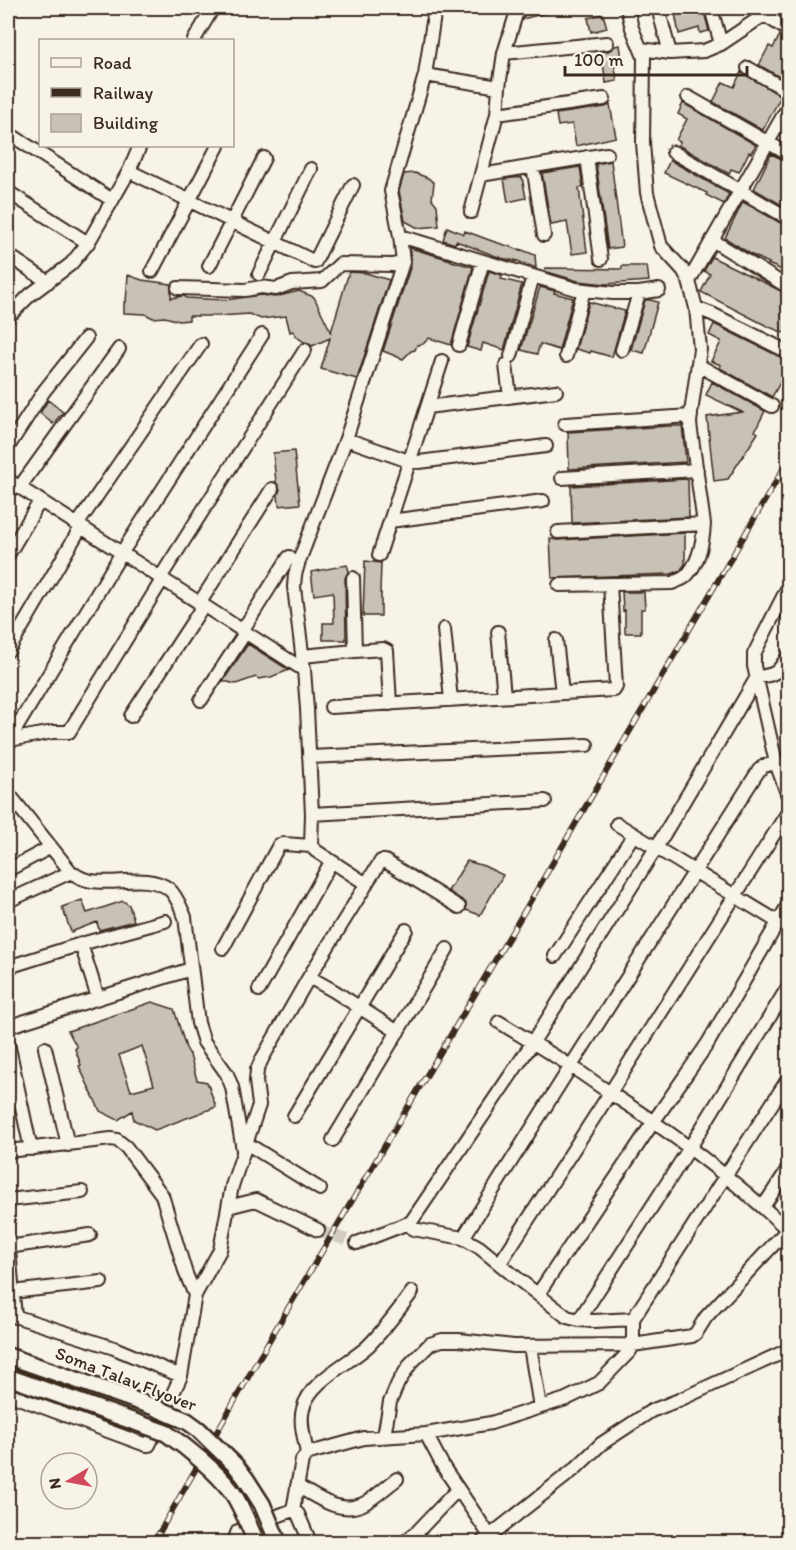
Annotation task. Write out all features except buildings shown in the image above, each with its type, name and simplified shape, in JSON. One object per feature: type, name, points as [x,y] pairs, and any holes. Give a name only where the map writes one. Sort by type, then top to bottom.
[{"type":"main road","name":"Soma Talav Flyover","points":[[8,1356],[154,1407],[187,1421],[198,1429],[241,1473],[262,1504],[278,1542]]},
{"type":"main road","name":"Soma Talav Flyover","points":[[8,1377],[166,1433],[184,1446],[232,1493],[256,1542]]},
{"type":"street","points":[[195,39],[213,8]]},
{"type":"street","points":[[311,846],[312,814],[304,670],[294,587],[295,575],[346,439],[403,262],[391,191],[426,75],[435,8]]},
{"type":"street","points":[[471,212],[497,114],[504,53],[518,8]]},
{"type":"street","points":[[559,585],[672,583],[683,579],[692,569],[700,550],[704,524],[690,424],[700,341],[696,308],[683,270],[661,246],[646,193],[643,143],[644,57],[632,28],[627,8]]},
{"type":"street","points":[[658,8],[670,53]]},
{"type":"street","points":[[711,8],[721,44]]},
{"type":"street","points":[[641,49],[670,53],[704,51],[721,44],[764,15],[780,8]]},
{"type":"street","points":[[764,15],[789,30]]},
{"type":"street","points":[[504,53],[607,43]]},
{"type":"street","points":[[748,68],[789,91]]},
{"type":"street","points":[[426,75],[499,87]]},
{"type":"street","points":[[688,97],[789,154]]},
{"type":"street","points":[[497,114],[604,99]]},
{"type":"street","points":[[688,281],[789,107]]},
{"type":"street","points":[[8,133],[112,200]]},
{"type":"street","points":[[8,317],[30,295],[70,264],[88,243],[129,171],[140,147]]},
{"type":"street","points":[[152,271],[217,147]]},
{"type":"street","points":[[673,152],[789,218]]},
{"type":"street","points":[[481,175],[607,154]]},
{"type":"street","points":[[209,266],[264,158]]},
{"type":"street","points":[[587,158],[602,259]]},
{"type":"street","points":[[533,166],[544,236]]},
{"type":"street","points":[[259,274],[311,169]]},
{"type":"street","points":[[129,171],[315,262],[353,185]]},
{"type":"street","points":[[8,192],[88,243]]},
{"type":"street","points":[[400,236],[584,290],[639,293],[659,290]]},
{"type":"street","points":[[712,240],[789,287]]},
{"type":"street","points":[[8,255],[48,282]]},
{"type":"street","points":[[459,345],[483,261]]},
{"type":"street","points":[[178,288],[245,290],[261,287],[276,289],[292,283],[322,281],[340,264],[403,262]]},
{"type":"street","points":[[510,397],[509,360],[533,276]]},
{"type":"street","points":[[566,356],[584,290]]},
{"type":"street","points":[[622,350],[639,293]]},
{"type":"street","points":[[696,308],[789,352]]},
{"type":"street","points":[[262,335],[121,554],[16,733],[69,732],[161,579],[305,350]]},
{"type":"street","points":[[8,447],[44,391],[86,338]]},
{"type":"street","points":[[8,651],[79,526],[201,344]]},
{"type":"street","points":[[19,488],[119,349]]},
{"type":"street","points":[[379,555],[442,361]]},
{"type":"street","points":[[698,365],[772,406]]},
{"type":"street","points":[[427,408],[556,391]]},
{"type":"street","points":[[565,424],[691,416]]},
{"type":"street","points":[[346,439],[419,462],[546,446]]},
{"type":"street","points":[[562,478],[697,470]]},
{"type":"street","points":[[8,480],[304,670]]},
{"type":"street","points":[[131,716],[273,489]]},
{"type":"street","points":[[8,555],[40,501]]},
{"type":"street","points":[[390,521],[543,501]]},
{"type":"street","points":[[558,532],[704,524]]},
{"type":"street","points":[[201,700],[289,557]]},
{"type":"street","points":[[353,578],[356,651]]},
{"type":"street","points":[[331,707],[616,689],[610,585]]},
{"type":"street","points":[[789,587],[754,654],[754,666],[776,763],[789,796]]},
{"type":"street","points":[[444,629],[451,700]]},
{"type":"street","points":[[498,632],[504,696]]},
{"type":"street","points":[[556,640],[562,693]]},
{"type":"street","points":[[302,656],[383,649],[387,651],[390,704]]},
{"type":"street","points":[[757,677],[777,673],[789,656]]},
{"type":"street","points":[[357,1243],[411,1222],[533,1042],[656,848],[757,677]]},
{"type":"street","points":[[309,757],[587,745]]},
{"type":"street","points":[[463,1238],[759,771],[764,766],[776,763]]},
{"type":"street","points":[[8,793],[71,872],[80,878],[90,881],[152,882],[170,890],[185,917],[198,1023],[204,1042],[227,1074],[245,1147],[320,1189]]},
{"type":"street","points":[[312,814],[545,801]]},
{"type":"street","points":[[500,1263],[789,812]]},
{"type":"street","points":[[617,824],[784,925]]},
{"type":"street","points":[[555,956],[634,834]]},
{"type":"street","points":[[223,948],[279,845],[311,846],[366,884]]},
{"type":"street","points":[[8,870],[51,847]]},
{"type":"street","points":[[8,1394],[146,1445],[149,1444],[181,1376],[195,1295],[220,1250],[232,1186],[259,1105],[257,1070],[309,977],[381,861],[385,861],[459,907]]},
{"type":"street","points":[[259,990],[331,862]]},
{"type":"street","points":[[8,901],[71,872]]},
{"type":"street","points":[[538,1294],[708,1043],[784,925],[789,905]]},
{"type":"street","points":[[8,967],[165,921]]},
{"type":"street","points":[[294,1116],[406,930]]},
{"type":"street","points":[[81,944],[98,998]]},
{"type":"street","points":[[333,1140],[447,949]]},
{"type":"street","points":[[13,1025],[191,969]]},
{"type":"street","points":[[309,977],[398,1032]]},
{"type":"street","points":[[579,1320],[689,1149],[789,987]]},
{"type":"street","points":[[384,1436],[390,1402],[398,1383],[411,1363],[430,1344],[442,1340],[459,1340],[530,1346],[633,1342],[688,1337],[699,1328],[706,1317],[788,1229],[726,1177],[654,1122],[499,1022]]},
{"type":"street","points":[[8,1043],[31,1149]]},
{"type":"street","points":[[45,1048],[68,1145]]},
{"type":"street","points":[[293,1510],[302,1460],[307,1454],[364,1438],[426,1434],[491,1423],[566,1399],[599,1383],[630,1351],[633,1342],[632,1322],[789,1079]]},
{"type":"street","points":[[8,1152],[117,1140],[126,1147],[162,1195],[186,1274],[195,1295]]},
{"type":"street","points":[[763,1207],[789,1169]]},
{"type":"street","points":[[8,1200],[82,1192]]},
{"type":"street","points":[[228,1207],[256,1200],[318,1230]]},
{"type":"street","points":[[411,1222],[413,1229],[463,1238],[479,1246],[567,1317],[579,1320],[632,1322]]},
{"type":"street","points":[[8,1247],[90,1234]]},
{"type":"street","points":[[8,1238],[12,1292],[11,1315],[114,1348],[181,1376]]},
{"type":"street","points":[[12,1292],[101,1282]]},
{"type":"street","points":[[307,1454],[302,1421],[303,1407],[312,1391],[329,1374],[372,1342],[396,1315],[412,1292]]},
{"type":"street","points":[[530,1346],[540,1407]]},
{"type":"street","points":[[426,1434],[486,1539],[576,1468],[601,1444],[651,1411],[789,1350]]},
{"type":"street","points":[[297,1486],[333,1506],[348,1508],[363,1504],[397,1479]]},
{"type":"street","points":[[404,1542],[417,1532],[458,1490]]},
{"type":"street","points":[[239,1542],[236,1536],[238,1532],[293,1510]]},
{"type":"street","points":[[293,1510],[298,1514],[310,1542]]},
{"type":"tunnel","points":[[318,1230],[357,1243]]},
{"type":"railway","points":[[154,1542],[274,1332],[788,461]]}]
